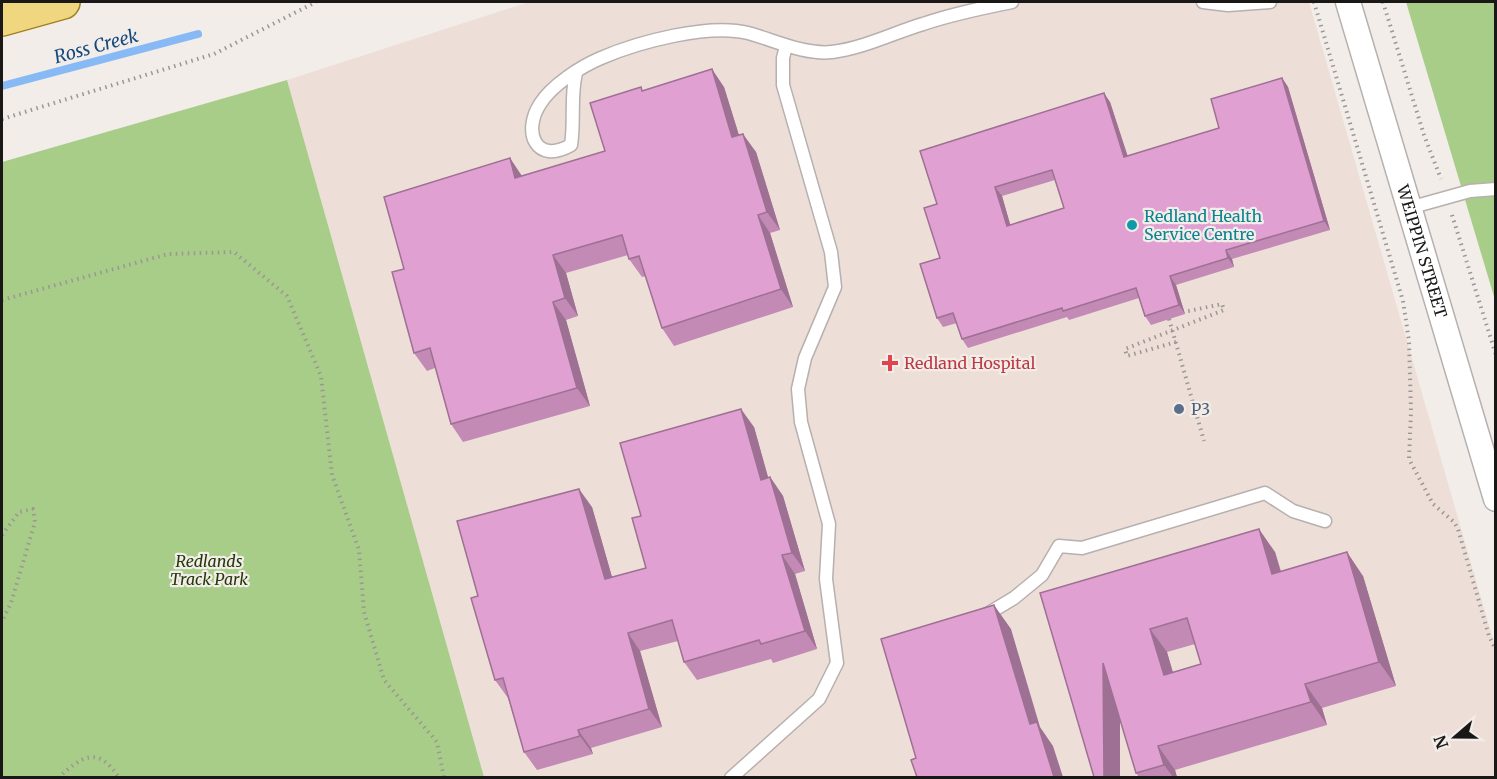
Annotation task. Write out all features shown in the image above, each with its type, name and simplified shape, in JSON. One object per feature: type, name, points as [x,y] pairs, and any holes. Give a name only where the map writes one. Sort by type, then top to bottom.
[{"type":"main road","points":[[2,19],[63,2]]},
{"type":"street","name":"WEIPPIN STREET","points":[[1348,2],[1496,499]]},
{"type":"lane","points":[[576,73],[571,91],[574,127],[571,145],[560,151],[547,152],[537,146],[531,133],[532,118],[540,103],[555,87],[576,73],[601,58],[710,28],[746,32],[786,46],[829,52],[858,47],[922,24],[1012,2]]},
{"type":"lane","points":[[1203,2],[1228,4],[1270,2]]},
{"type":"lane","points":[[731,777],[819,699],[837,663],[826,579],[829,524],[801,422],[798,389],[805,358],[835,287],[831,252],[783,85],[783,58],[786,46]]},
{"type":"lane","points":[[1409,208],[1470,191],[1496,189]]},
{"type":"lane","points":[[969,620],[990,614],[1042,575],[1059,546],[1082,548],[1265,493],[1293,511],[1325,520]]},
{"type":"path","points":[[2,119],[214,54],[315,2]]},
{"type":"path","points":[[1314,2],[1403,301],[1409,341],[1411,412],[1409,459],[1432,504],[1458,528],[1489,636],[1496,650]]},
{"type":"path","points":[[2,300],[168,254],[234,252],[287,296],[321,376],[332,476],[359,550],[364,612],[384,680],[437,742],[444,777]]},
{"type":"path","points":[[1176,342],[1127,356],[1125,349],[1224,310],[1222,304],[1184,312]]},
{"type":"path","points":[[1169,319],[1204,441]]},
{"type":"path","points":[[2,535],[19,512],[33,509],[35,522],[11,603],[2,621]]},
{"type":"path","points":[[58,777],[80,759],[98,756],[111,764],[119,777]]},
{"type":"shaded area","name":"Redland Hospital","points":[[529,2],[1309,2],[1495,646],[1495,777],[484,777],[287,80]]},
{"type":"green space","points":[[1406,2],[1495,2],[1495,300]]},
{"type":"green space","name":"Redlands Track Park","points":[[287,80],[484,777],[2,777],[2,162]]},
{"type":"building","points":[[712,69],[732,137],[743,134],[767,212],[758,215],[781,289],[662,328],[639,256],[629,259],[622,235],[553,255],[565,298],[553,302],[577,388],[451,424],[430,348],[414,353],[392,272],[404,269],[384,197],[510,158],[515,178],[605,151],[590,103],[641,87],[642,91]]},
{"type":"building","name":"Redland Health Service Centre","points":[[1282,78],[1324,221],[1226,250],[1228,258],[1170,276],[1179,305],[1145,316],[1136,288],[962,339],[953,313],[937,318],[920,264],[940,258],[924,208],[937,204],[920,151],[1104,93],[1124,157],[1219,128],[1211,99]],"holes":[[[1052,170],[1064,208],[1007,226],[995,187]]]},
{"type":"building","points":[[741,409],[761,480],[770,477],[792,553],[782,555],[805,631],[761,644],[759,640],[684,662],[672,620],[628,633],[649,709],[578,730],[580,736],[524,752],[503,678],[495,680],[471,598],[478,596],[457,521],[579,489],[605,579],[646,568],[632,518],[641,516],[620,443]]},
{"type":"building","points":[[1259,529],[1272,574],[1347,552],[1379,662],[1305,684],[1311,702],[1158,746],[1164,765],[1136,773],[1103,663],[1104,777],[1094,777],[1040,593]],"holes":[[[1187,618],[1201,664],[1164,675],[1150,629]]]},
{"type":"building","points":[[994,605],[1030,724],[1037,722],[1054,777],[917,777],[911,760],[916,758],[881,639]]},
{"type":"waterway","name":"Ross Creek","points":[[2,86],[198,34]]},
{"type":"place","name":"Redland Health Service Centre","points":[[1132,225]]},
{"type":"place","name":"Redland Hospital","points":[[890,363]]},
{"type":"place","name":"P3","points":[[1179,409]]}]
